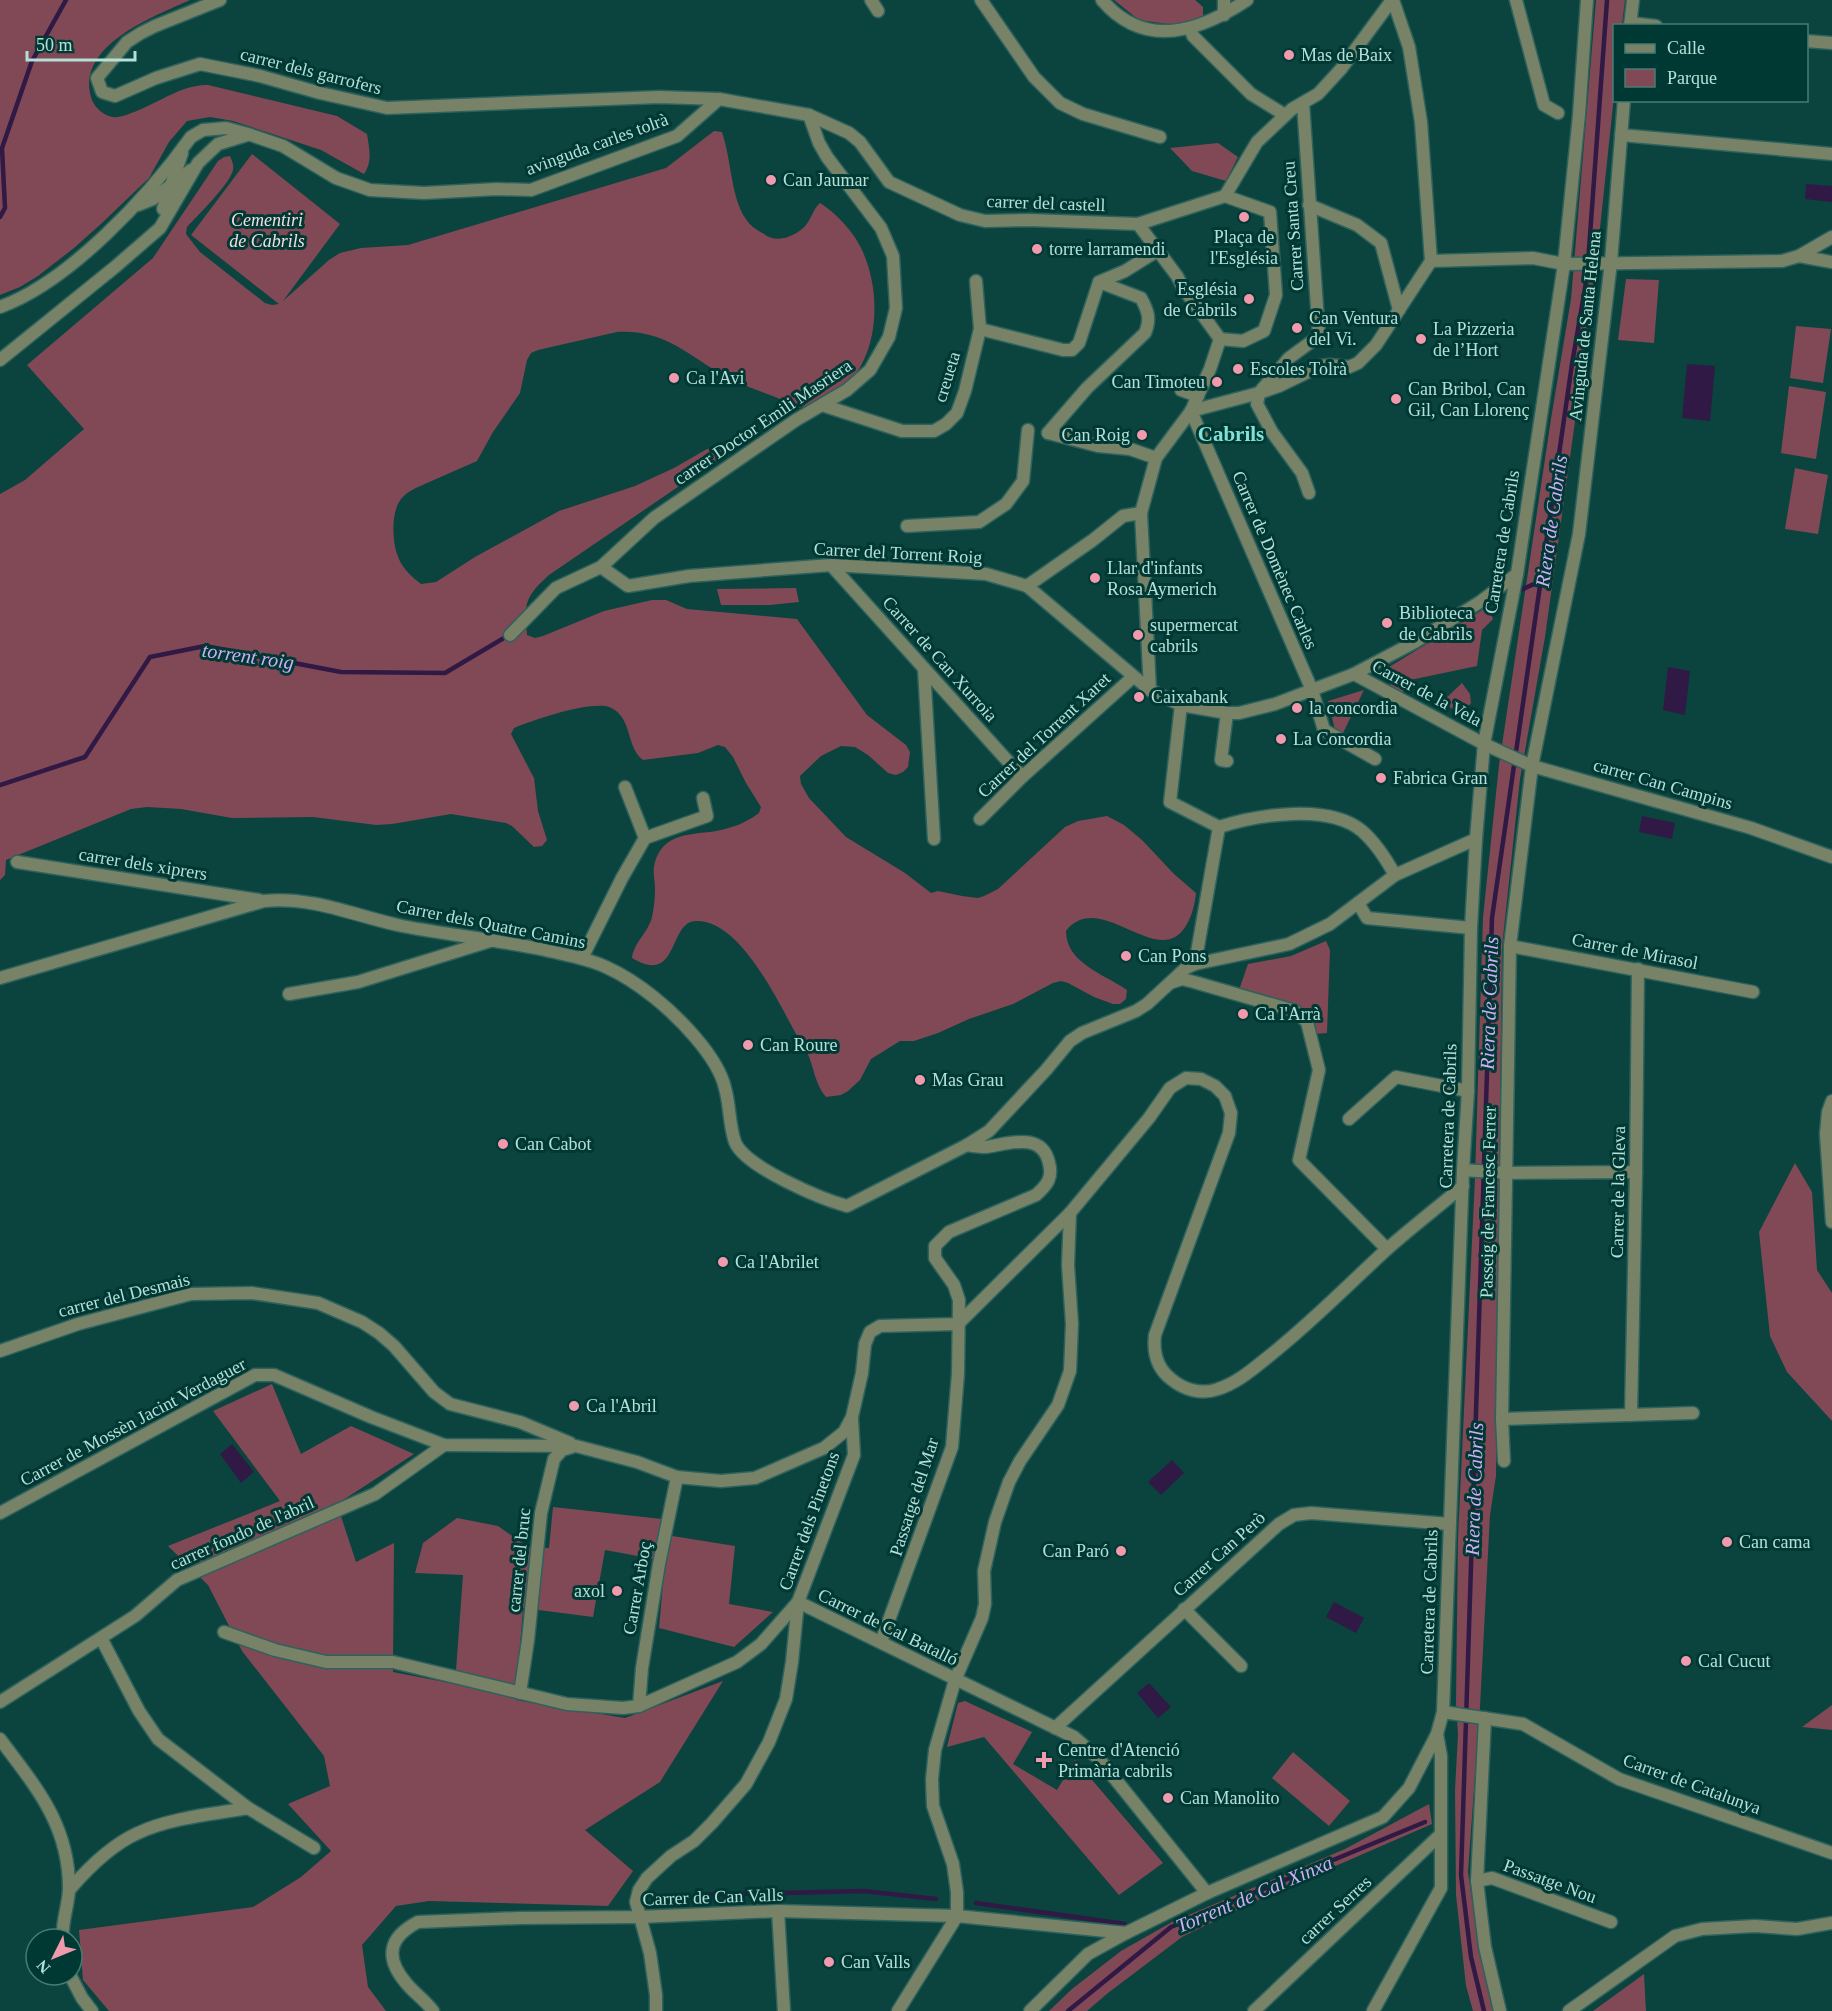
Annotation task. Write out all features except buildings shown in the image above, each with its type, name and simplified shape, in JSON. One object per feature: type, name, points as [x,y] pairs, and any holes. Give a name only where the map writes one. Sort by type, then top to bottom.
[{"type":"street","name":"carrer dels garrofers","points":[[220,0],[155,26],[127,42],[97,78],[102,92],[115,96],[156,78],[200,64],[260,76],[320,93],[387,108],[659,97],[719,99]]},
{"type":"street","points":[[981,0],[1034,77],[1060,103],[1083,114],[1160,137]]},
{"type":"street","points":[[1102,0],[1114,14],[1132,24],[1155,32],[1190,29],[1224,15],[1247,0]]},
{"type":"street","points":[[1224,0],[1224,15]]},
{"type":"street","points":[[1220,339],[1243,340],[1258,335],[1267,327],[1276,295],[1270,212],[1225,196],[1257,142],[1286,116],[1318,94],[1341,69],[1392,0]]},
{"type":"street","points":[[1191,411],[1259,393],[1320,366],[1330,364],[1349,367],[1358,363],[1376,345],[1431,261],[1421,122],[1409,47],[1392,0]]},
{"type":"street","points":[[1516,0],[1544,105],[1558,112]]},
{"type":"street","name":"Carretera de Cabrils","points":[[1030,2011],[1088,1954],[1126,1933],[1207,1893],[1383,1817],[1409,1788],[1449,1713],[1450,1524],[1463,1186],[1468,1171],[1471,928],[1476,839],[1568,264],[1587,0]]},
{"type":"street","points":[[1631,24],[1633,0]]},
{"type":"street","points":[[1190,29],[1193,36],[1251,94],[1286,116]]},
{"type":"street","points":[[1808,40],[1832,43]]},
{"type":"street","points":[[719,99],[809,115]]},
{"type":"street","name":"avinguda carles tolrà","points":[[0,307],[44,285],[96,244],[134,206],[190,137],[203,130],[226,128],[283,146],[336,178],[370,190],[424,193],[497,189],[531,190],[677,136],[719,99]]},
{"type":"street","name":"Avinguda de Santa Helena","points":[[1527,763],[1579,534],[1605,262],[1624,102]]},
{"type":"street","name":"Carrer Santa Creu","points":[[1259,393],[1289,358],[1318,336],[1304,103]]},
{"type":"street","name":"carrer del castell","points":[[809,115],[856,136],[889,182],[960,214],[985,221],[1029,220],[1138,224],[1225,196]]},
{"type":"street","name":"carrer Doctor Emili Masriera","points":[[510,635],[556,588],[601,567],[654,518],[796,420],[847,390],[870,370],[889,337],[896,308],[893,256],[881,228],[827,157],[819,143],[809,115]]},
{"type":"street","points":[[134,206],[153,199],[218,144],[248,134]]},
{"type":"street","points":[[1621,135],[1832,154]]},
{"type":"street","points":[[160,228],[163,209],[184,146]]},
{"type":"street","points":[[0,360],[160,228],[198,163]]},
{"type":"street","points":[[153,199],[163,209]]},
{"type":"street","points":[[1309,205],[1357,225],[1381,243],[1399,310]]},
{"type":"street","points":[[1138,224],[1220,339]]},
{"type":"street","points":[[1431,261],[1533,258],[1568,264],[1782,261],[1799,256],[1832,237]]},
{"type":"street","points":[[980,329],[1072,350],[1079,343],[1099,282],[1125,271],[1157,251]]},
{"type":"street","points":[[1799,256],[1832,262]]},
{"type":"street","name":"creueta","points":[[822,405],[902,431],[934,431],[946,424],[957,413],[965,391],[980,329],[976,281]]},
{"type":"street","points":[[1099,282],[1141,298],[1150,321],[1145,333],[1087,388],[1048,434],[1098,446],[1130,449],[1156,458]]},
{"type":"street","points":[[1150,690],[1141,513],[1156,458],[1191,411],[1210,369],[1220,339]]},
{"type":"street","points":[[1181,390],[1198,396]]},
{"type":"street","points":[[1259,393],[1257,404],[1272,432],[1302,473],[1309,493]]},
{"type":"street","name":"Carrer de Domènec Carles","points":[[1191,411],[1312,690],[1324,730],[1375,759]]},
{"type":"street","points":[[907,526],[979,522],[1006,504],[1023,481],[1028,430]]},
{"type":"street","points":[[1027,586],[1094,540],[1123,516],[1141,513]]},
{"type":"street","name":"Carrer del Torrent Roig","points":[[601,567],[628,586],[689,576],[831,565],[986,574],[1027,586],[1150,690],[1181,705],[1227,713],[1239,713],[1275,704],[1353,674],[1415,642],[1480,602],[1517,574]]},
{"type":"street","name":"Carrer de Can Xurroia","points":[[831,565],[1022,777]]},
{"type":"street","points":[[1365,667],[1366,681]]},
{"type":"street","points":[[924,669],[934,839]]},
{"type":"street","name":"Carrer de la Vela","points":[[1353,674],[1490,747]]},
{"type":"street","name":"Carrer del Torrent Xaret","points":[[980,819],[1022,777],[1133,677]]},
{"type":"street","points":[[1181,705],[1170,802],[1219,827],[1258,817],[1302,814],[1339,818],[1361,830],[1383,855],[1395,875]]},
{"type":"street","points":[[1227,713],[1221,760],[1227,762]]},
{"type":"street","name":"carrer Can Campins","points":[[1490,747],[1527,763],[1751,828],[1832,857]]},
{"type":"street","name":"Passeig de Francesc Ferrer","points":[[1504,1461],[1502,1173],[1510,946],[1527,763]]},
{"type":"street","points":[[625,787],[645,838]]},
{"type":"street","points":[[582,958],[612,896],[645,838],[707,816],[703,798]]},
{"type":"street","points":[[1195,964],[1219,827]]},
{"type":"street","name":"Carrer dels Quatre Camins","points":[[0,978],[264,901],[284,899],[308,902],[401,926],[494,940],[582,958],[623,975],[640,987],[695,1037],[712,1059],[725,1086],[735,1140],[740,1151],[759,1167],[834,1203],[847,1206],[967,1145],[989,1131],[1070,1041],[1136,1011],[1147,1004],[1186,968],[1195,964],[1289,944],[1330,924],[1395,875],[1476,839]]},
{"type":"street","name":"carrer dels xiprers","points":[[17,862],[264,901]]},
{"type":"street","points":[[1358,903],[1367,918],[1471,928]]},
{"type":"street","points":[[289,994],[358,982],[494,940]]},
{"type":"street","name":"Carrer de Mirasol","points":[[1510,946],[1753,992]]},
{"type":"street","name":"Carrer de la Gleva","points":[[1631,1415],[1638,969]]},
{"type":"street","points":[[1169,983],[1182,979],[1194,982],[1295,1011],[1307,1022],[1319,1070],[1299,1160],[1387,1249]]},
{"type":"street","points":[[1349,1119],[1396,1077],[1468,1091]]},
{"type":"street","points":[[958,1324],[1070,1213],[1170,1088],[1186,1078],[1201,1079],[1215,1086],[1225,1096],[1231,1113],[1229,1133],[1155,1335],[1154,1348],[1158,1363],[1166,1375],[1179,1385],[1200,1392],[1218,1389],[1244,1375],[1305,1328],[1387,1249],[1463,1186]]},
{"type":"street","points":[[1832,1101],[1828,1112],[1826,1134],[1832,1222]]},
{"type":"street","name":"Passatge del Mar","points":[[881,1642],[952,1447],[958,1374],[959,1300],[954,1285],[935,1258],[935,1246],[949,1232],[1036,1195],[1047,1185],[1051,1176],[1049,1162],[1043,1150],[1032,1143],[1015,1141],[984,1147],[967,1145]]},
{"type":"street","points":[[1468,1171],[1636,1172]]},
{"type":"street","points":[[898,2011],[957,1916],[957,1892],[953,1864],[933,1806],[932,1779],[935,1750],[955,1680],[982,1618],[985,1604],[984,1571],[995,1522],[1005,1492],[1020,1461],[1058,1405],[1070,1371],[1072,1324],[1068,1264],[1070,1213]]},
{"type":"street","name":"carrer del Desmais","points":[[0,1351],[78,1323],[191,1294],[252,1293],[307,1301],[318,1303],[353,1318],[379,1333],[394,1346],[434,1392],[450,1404],[520,1422],[576,1446]]},
{"type":"street","name":"Carrer de Mossèn Jacint Verdaguer","points":[[0,1513],[255,1375],[274,1375],[371,1417],[444,1445],[576,1446],[637,1462],[677,1477],[721,1480],[755,1478],[824,1448],[844,1432],[852,1417],[862,1373],[865,1344],[870,1332],[880,1326],[958,1324]]},
{"type":"street","points":[[1502,1419],[1693,1413]]},
{"type":"street","name":"Carrer dels Pinetons","points":[[656,2011],[650,1953],[636,1902],[639,1890],[647,1878],[670,1856],[694,1841],[712,1823],[746,1784],[769,1742],[786,1699],[798,1602],[854,1455],[852,1417]]},
{"type":"street","name":"carrer fondo de l'abril","points":[[0,1702],[135,1616],[177,1580],[375,1494],[444,1445]]},
{"type":"street","name":"carrer del bruc","points":[[520,1693],[528,1640],[541,1513],[548,1480],[554,1459],[562,1450],[576,1446]]},
{"type":"street","name":"Carrer Arboç","points":[[639,1706],[642,1668],[657,1576],[670,1502],[677,1477]]},
{"type":"street","name":"Carrer Can Però","points":[[1055,1728],[1184,1609],[1279,1524],[1293,1515],[1311,1513],[1450,1524]]},
{"type":"street","name":"Carrer de Cal Batalló","points":[[224,1632],[275,1650],[326,1662],[393,1662],[567,1704],[623,1708],[639,1706],[737,1662],[761,1644],[798,1602],[1074,1737],[1100,1759],[1207,1893]]},
{"type":"street","points":[[1184,1609],[1241,1666]]},
{"type":"street","points":[[101,1638],[139,1711],[158,1739],[248,1808],[314,1848]]},
{"type":"street","name":"Carrer de Catalunya","points":[[1449,1713],[1523,1724],[1619,1779],[1832,1853]]},
{"type":"street","points":[[1481,1718],[1477,1881],[1485,1947],[1500,2011]]},
{"type":"street","points":[[1373,2011],[1441,1888],[1441,1756],[1437,1734]]},
{"type":"street","points":[[0,1739],[46,1801],[61,1838],[69,1889],[64,1927]]},
{"type":"street","points":[[69,1889],[88,1868],[112,1848],[137,1833],[159,1825],[248,1808]]},
{"type":"street","name":"carrer Serres","points":[[1254,2011],[1440,1835]]},
{"type":"street","name":"Passatge Nou","points":[[1477,1881],[1492,1878],[1611,1922]]},
{"type":"street","points":[[778,1911],[783,2011]]},
{"type":"street","name":"Carrer de Can Valls","points":[[433,2011],[406,1983],[395,1968],[391,1955],[394,1940],[403,1929],[418,1922],[778,1911],[957,1916],[1126,1933]]},
{"type":"street","points":[[1569,2011],[1675,1936],[1702,1929],[1755,1926],[1797,1929],[1832,1923]]},
{"type":"street","points":[[76,1987],[92,2011]]},
{"type":"green space","points":[[0,0],[190,0],[139,24],[122,35],[95,62],[90,79],[91,97],[99,110],[109,116],[120,117],[178,91],[208,85],[337,116],[367,134],[370,154],[367,169],[364,174],[321,150],[233,121],[210,117],[187,121],[169,142],[149,178],[102,223],[38,276],[0,295]]},
{"type":"green space","points":[[1114,0],[1195,0],[1203,7],[1203,18],[1182,26],[1139,20]]},
{"type":"green space","points":[[1596,0],[1625,0],[1622,24],[1613,24],[1613,102],[1594,285],[1545,637],[1520,779],[1502,947],[1496,1476],[1490,1515],[1480,1707],[1468,1872],[1476,1926],[1497,2011],[1473,2011],[1466,1986],[1456,1895],[1455,1790],[1458,1734],[1456,1703],[1458,1537],[1475,1178],[1483,917],[1499,765],[1571,299]]},
{"type":"green space","name":"Cementiri de Cabrils","points":[[714,131],[722,132],[741,211],[754,228],[768,237],[778,239],[788,237],[805,226],[820,203],[844,224],[859,243],[869,269],[874,310],[873,331],[859,370],[846,386],[830,398],[799,408],[735,381],[666,341],[636,332],[617,332],[538,350],[531,353],[527,360],[520,393],[493,432],[477,461],[415,488],[401,499],[396,508],[393,530],[399,559],[406,570],[421,584],[436,582],[475,557],[559,511],[635,486],[674,468],[707,449],[748,439],[549,575],[535,589],[528,601],[527,635],[535,638],[543,636],[604,611],[652,600],[666,600],[687,609],[797,619],[867,715],[906,745],[910,752],[908,767],[896,775],[888,773],[855,747],[841,746],[821,756],[800,776],[801,784],[809,798],[846,837],[905,873],[931,893],[938,891],[978,898],[998,889],[1065,827],[1078,821],[1107,816],[1124,825],[1142,840],[1174,874],[1196,893],[1189,921],[1175,937],[1161,940],[1146,937],[1095,918],[1080,920],[1066,931],[1072,951],[1079,960],[1127,990],[1126,999],[1120,1004],[1113,1004],[1068,983],[1061,981],[1053,983],[1013,1004],[969,1019],[938,1033],[914,1041],[900,1041],[871,1059],[860,1080],[848,1091],[841,1095],[826,1097],[817,1081],[806,1049],[767,982],[755,963],[727,933],[711,924],[695,921],[686,924],[671,951],[658,964],[647,965],[632,958],[635,947],[652,917],[655,896],[654,865],[659,852],[672,840],[680,837],[739,825],[759,813],[761,807],[725,747],[718,745],[698,753],[643,760],[633,746],[621,716],[605,706],[583,707],[546,717],[514,728],[511,734],[534,778],[538,811],[547,840],[542,846],[534,847],[506,823],[451,814],[376,825],[313,817],[232,818],[181,809],[147,807],[131,809],[6,860],[5,875],[0,880],[0,494],[25,480],[84,429],[27,365],[153,258],[218,161],[230,156],[233,166],[231,176],[187,227],[186,234],[200,252],[265,303],[272,305],[279,304],[191,235],[252,154],[340,224],[283,301],[340,253],[361,248],[408,245],[666,168]]},
{"type":"green space","points":[[1218,143],[1238,157],[1226,181],[1192,171],[1170,148]]},
{"type":"green space","points":[[1626,279],[1659,280],[1654,343],[1618,340]]},
{"type":"green space","points":[[1796,326],[1831,329],[1823,383],[1790,378]]},
{"type":"green space","points":[[1789,386],[1826,392],[1816,459],[1781,453]]},
{"type":"green space","points":[[1795,468],[1828,475],[1818,534],[1785,529]]},
{"type":"green space","points":[[796,588],[799,602],[770,605],[721,605],[717,589]]},
{"type":"green space","points":[[1484,609],[1489,610],[1493,619],[1482,630],[1477,666],[1410,680],[1402,694],[1394,689],[1388,680],[1389,667]]},
{"type":"green space","points":[[1462,683],[1470,694],[1471,703],[1463,712],[1456,712],[1443,701]]},
{"type":"green space","points":[[1364,690],[1342,735],[1335,730],[1328,701]]},
{"type":"green space","points":[[1326,941],[1330,950],[1327,1033],[1315,1034],[1310,1017],[1296,1006],[1239,990],[1248,964],[1291,956]]},
{"type":"green space","points":[[1795,1163],[1812,1192],[1817,1270],[1832,1293],[1832,1421],[1787,1372],[1770,1336],[1759,1232]]},
{"type":"green space","points":[[272,1384],[301,1454],[351,1426],[414,1454],[337,1504],[356,1562],[394,1543],[393,1672],[455,1684],[463,1575],[415,1573],[423,1543],[457,1518],[498,1526],[528,1547],[549,1548],[553,1507],[662,1519],[660,1534],[735,1546],[729,1604],[773,1612],[734,1647],[659,1628],[665,1561],[605,1550],[593,1617],[523,1608],[516,1700],[625,1718],[723,1681],[660,1782],[585,1830],[633,1871],[608,1906],[429,1901],[396,1906],[362,1945],[368,1987],[386,2011],[109,2011],[84,1981],[84,1929],[253,1907],[301,1877],[331,1851],[288,1804],[330,1786],[324,1756],[242,1651],[208,1585],[168,1546],[280,1501],[213,1411]]},
{"type":"green space","points":[[965,1701],[1032,1732],[1013,1764],[1057,1790],[1075,1760],[1163,1863],[1119,1895],[984,1737],[947,1747],[958,1703]]},
{"type":"green space","points":[[1832,1705],[1832,1730],[1802,1727]]},
{"type":"green space","points":[[1293,1752],[1350,1801],[1329,1826],[1272,1778]]},
{"type":"green space","points":[[1429,1804],[1432,1824],[1264,1897],[1182,1937],[1087,2011],[1049,2011],[1072,1989],[1121,1951],[1172,1922],[1345,1849]]},
{"type":"green space","points":[[1644,1974],[1646,2011],[1593,2011]]},
{"type":"shaded area","points":[[1806,184],[1832,186],[1832,202],[1805,199]]},
{"type":"shaded area","points":[[1687,364],[1715,366],[1710,421],[1682,418]]},
{"type":"shaded area","points":[[1668,667],[1690,671],[1685,715],[1663,710]]},
{"type":"shaded area","points":[[1642,816],[1675,823],[1672,839],[1639,832]]},
{"type":"shaded area","points":[[232,1444],[254,1472],[241,1483],[220,1454]]},
{"type":"shaded area","points":[[1172,1460],[1184,1473],[1161,1495],[1148,1482]]},
{"type":"shaded area","points":[[1334,1602],[1364,1618],[1356,1633],[1326,1617]]},
{"type":"shaded area","points":[[1149,1683],[1171,1707],[1158,1718],[1137,1693]]},
{"type":"waterway","points":[[0,217],[5,208],[2,148],[32,61],[66,0]]},
{"type":"waterway","name":"Riera de Cabrils","points":[[1484,2011],[1471,1957],[1461,1875],[1492,918],[1572,364],[1587,277],[1607,0]]},
{"type":"waterway","name":"torrent roig","points":[[1523,589],[1541,581]]},
{"type":"waterway","name":"torrent roig","points":[[0,785],[85,757],[150,657],[205,646],[341,672],[445,673],[509,635]]},
{"type":"waterway","name":"Torrent de Cal Xinxa","points":[[1068,2011],[1171,1927],[1425,1822]]},
{"type":"waterway","points":[[695,1895],[864,1891],[936,1899]]},
{"type":"waterway","points":[[976,1903],[1125,1924]]},
{"type":"place","name":"Mas de Baix","points":[[1289,55]]},
{"type":"place","name":"Can Jaumar","points":[[771,180]]},
{"type":"place","name":"Plaça de l'Església","points":[[1244,217]]},
{"type":"place","name":"torre larramendi","points":[[1037,249]]},
{"type":"place","name":"Església de Cabrils","points":[[1249,299]]},
{"type":"place","name":"Can Ventura del Vi.","points":[[1297,328]]},
{"type":"place","name":"La Pizzeria de l’Hort","points":[[1421,339]]},
{"type":"place","name":"Escoles Tolrà","points":[[1238,369]]},
{"type":"place","name":"Ca l'Avi","points":[[674,378]]},
{"type":"place","name":"Can Timoteu","points":[[1217,382]]},
{"type":"place","name":"Can Bribol, Can Gil, Can Llorenç","points":[[1396,399]]},
{"type":"place","name":"Can Roig","points":[[1142,435]]},
{"type":"place","name":"Llar d'infants Rosa Aymerich","points":[[1095,578]]},
{"type":"place","name":"Biblioteca de Cabrils","points":[[1387,623]]},
{"type":"place","name":"supermercat cabrils","points":[[1138,635]]},
{"type":"place","name":"Caixabank","points":[[1139,697]]},
{"type":"place","name":"la concordia","points":[[1297,708]]},
{"type":"place","name":"La Concordia","points":[[1281,739]]},
{"type":"place","name":"Fabrica Gran","points":[[1381,778]]},
{"type":"place","name":"Can Pons","points":[[1126,956]]},
{"type":"place","name":"Ca l'Arrà","points":[[1243,1014]]},
{"type":"place","name":"Can Roure","points":[[748,1045]]},
{"type":"place","name":"Mas Grau","points":[[920,1080]]},
{"type":"place","name":"Can Cabot","points":[[503,1144]]},
{"type":"place","name":"Ca l'Abrilet","points":[[723,1262]]},
{"type":"place","name":"Ca l'Abril","points":[[574,1406]]},
{"type":"place","name":"Can cama","points":[[1727,1542]]},
{"type":"place","name":"Can Paró","points":[[1121,1551]]},
{"type":"place","name":"axol","points":[[617,1591]]},
{"type":"place","name":"Cal Cucut","points":[[1686,1661]]},
{"type":"place","name":"Centre d'Atenció Primària cabrils","points":[[1044,1760]]},
{"type":"place","name":"Can Manolito","points":[[1168,1798]]},
{"type":"place","name":"Can Valls","points":[[829,1962]]},
{"type":"district","name":"Cabrils","points":[[1231,434]]}]
